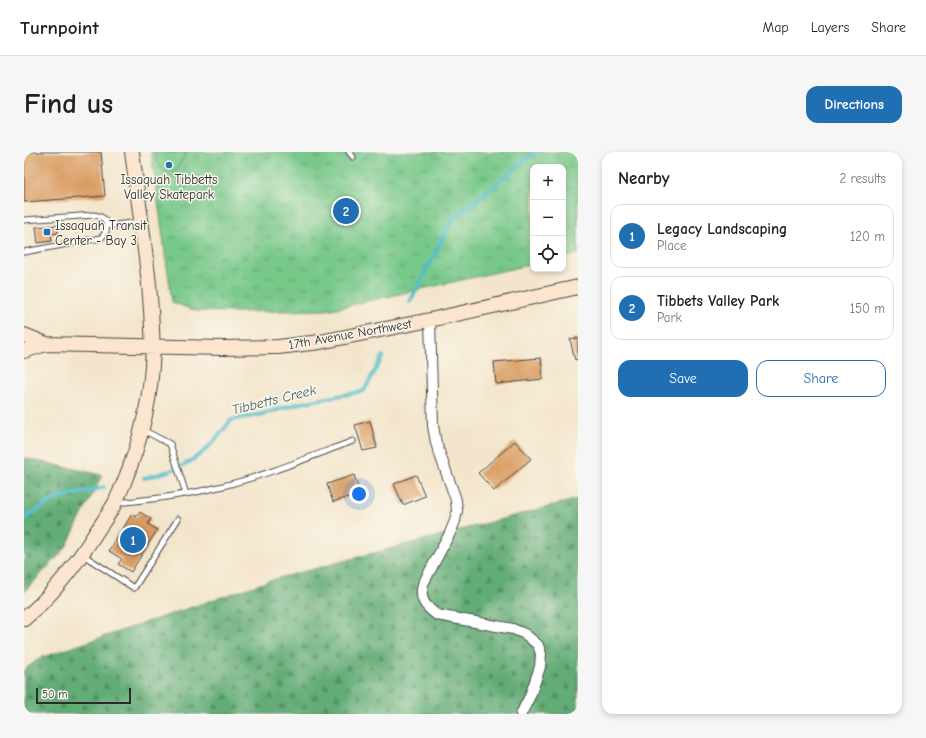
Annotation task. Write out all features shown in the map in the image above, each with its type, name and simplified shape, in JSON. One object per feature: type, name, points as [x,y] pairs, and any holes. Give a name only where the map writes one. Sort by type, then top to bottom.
[{"type":"main road","points":[[24,619],[54,589],[82,555],[114,504],[130,467],[142,430],[150,384],[153,347],[151,311],[132,152]]},
{"type":"main road","name":"17th Avenue Northwest","points":[[24,351],[46,344],[223,348],[278,347],[320,342],[430,320],[578,287]]},
{"type":"main road","name":"17th Avenue Northwest","points":[[24,335],[46,344]]},
{"type":"street","points":[[430,320],[433,426],[436,443],[456,500],[456,510],[455,521],[450,533],[423,584],[421,591],[422,597],[429,609],[438,615],[513,630],[525,634],[538,645],[541,654],[540,667],[530,696],[521,714]]},
{"type":"lane","points":[[349,152],[353,157]]},
{"type":"lane","points":[[24,220],[94,215],[103,217],[107,226],[107,231],[101,238],[24,252]]},
{"type":"lane","points":[[107,226],[141,221]]},
{"type":"lane","points":[[142,430],[170,444],[186,494]]},
{"type":"lane","points":[[114,504],[186,494],[237,482],[353,441]]},
{"type":"lane","points":[[82,555],[134,588],[178,519]]},
{"type":"green space","points":[[151,152],[578,152],[578,254],[566,257],[566,164],[530,164],[530,265],[328,310],[235,312],[196,311],[172,302]]},
{"type":"green space","name":"Issaquah Tibbetts Valley Skatepark","points":[[155,152],[187,152],[176,171],[166,172],[158,163]]},
{"type":"green space","points":[[24,458],[102,475],[65,549],[24,592]]},
{"type":"green space","points":[[578,499],[578,714],[24,714],[24,670],[40,658],[275,579]]},
{"type":"building","points":[[24,152],[101,152],[105,196],[24,202]]},
{"type":"building","points":[[58,225],[58,233],[51,234],[52,241],[38,243],[36,227]]},
{"type":"building","points":[[578,338],[578,359],[575,360],[570,339]]},
{"type":"building","points":[[541,358],[543,379],[496,384],[494,362]]},
{"type":"building","points":[[370,421],[377,448],[363,451],[355,425]]},
{"type":"building","points":[[515,441],[531,459],[494,491],[478,473]]},
{"type":"building","points":[[354,475],[360,493],[333,502],[327,484]]},
{"type":"building","points":[[416,475],[425,496],[403,505],[394,484]]},
{"type":"building","points":[[140,512],[151,519],[148,524],[157,530],[131,572],[118,564],[122,559],[109,551],[132,514],[136,517]]},
{"type":"waterway","name":"Tibbetts Creek","points":[[410,302],[452,220],[535,152]]},
{"type":"waterway","name":"Tibbetts Creek","points":[[144,478],[176,469],[196,458],[214,441],[231,420],[263,414],[301,403],[364,391],[383,356]]},
{"type":"waterway","name":"Tibbetts Creek","points":[[24,519],[53,500],[104,487]]},
{"type":"place","name":"Issaquah Tibbetts Valley Skatepark","points":[[169,165]]},
{"type":"place","name":"Tibbets Valley Park","points":[[346,211]]},
{"type":"place","name":"Issaquah Transit Center - Bay 3","points":[[47,232]]},
{"type":"place","name":"Legacy Landscaping","points":[[133,540]]}]
